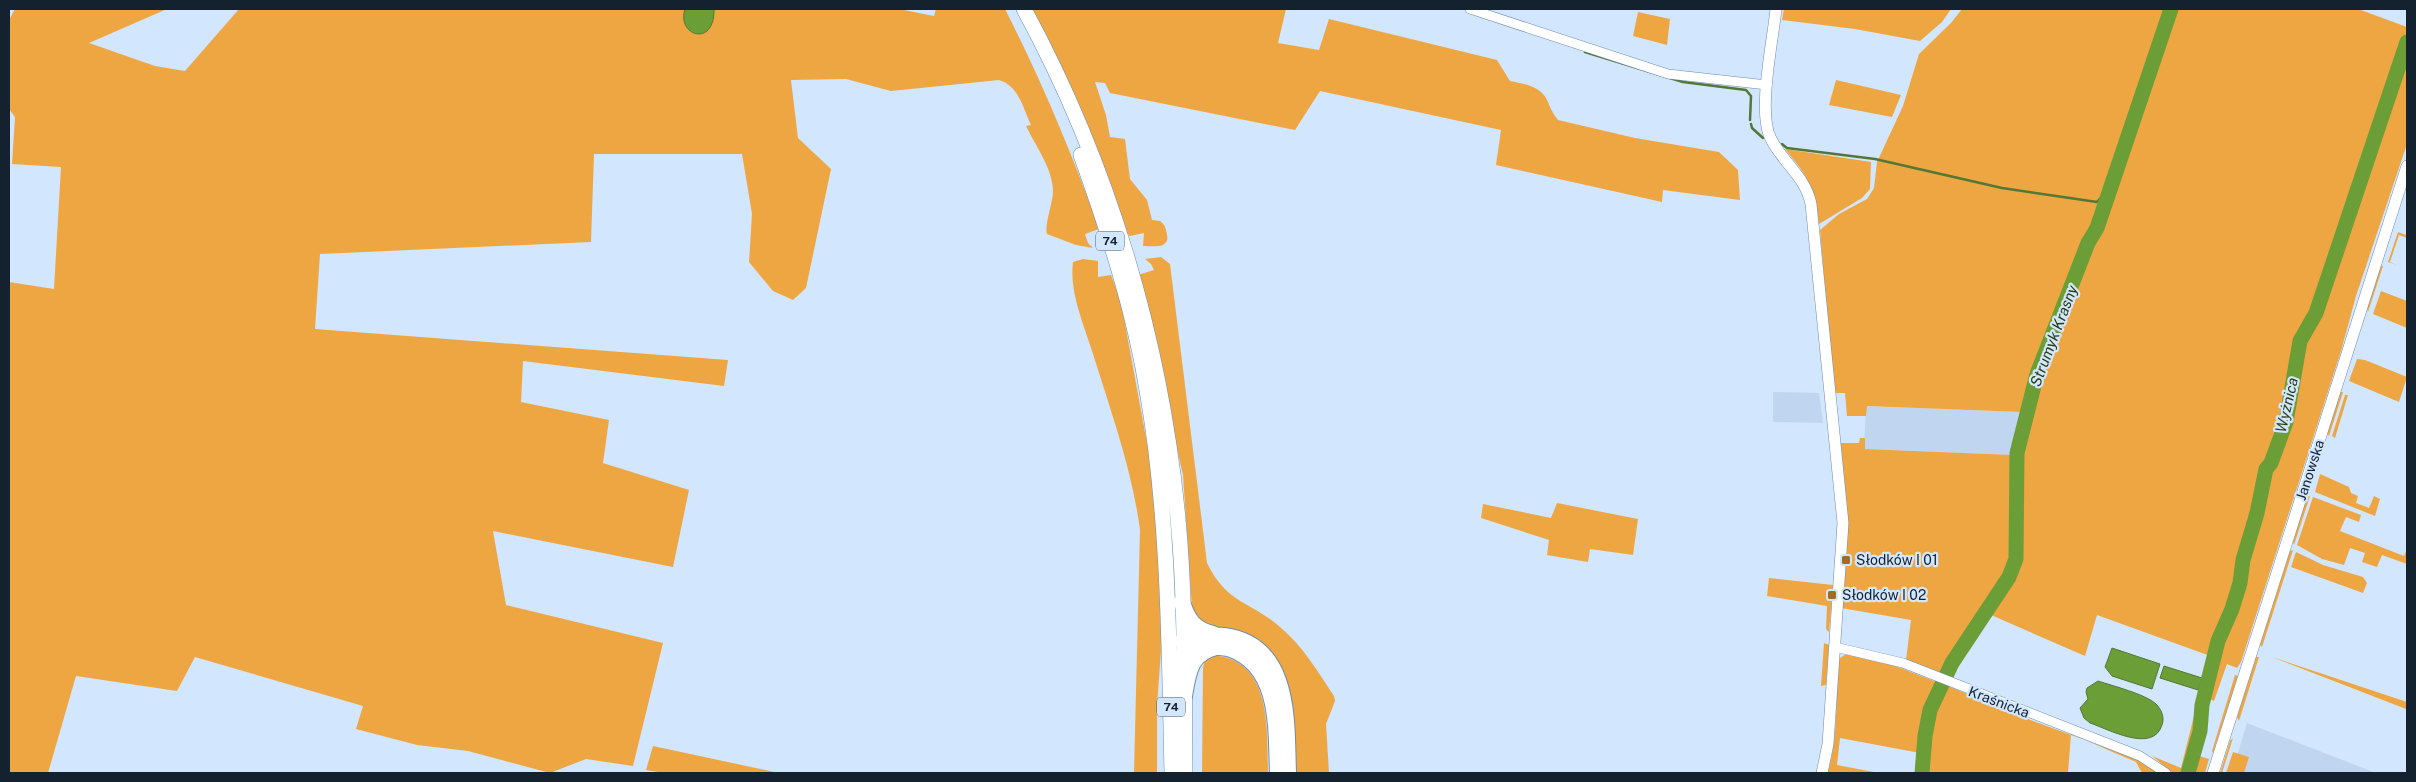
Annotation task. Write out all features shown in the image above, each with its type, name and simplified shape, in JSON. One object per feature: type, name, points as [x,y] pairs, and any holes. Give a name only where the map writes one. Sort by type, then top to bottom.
[{"type":"highway","points":[[1182,602],[1189,620],[1196,627],[1250,660],[1268,685],[1274,709],[1278,773]]},
{"type":"highway","points":[[1176,641],[1189,645],[1234,639],[1248,644],[1266,659],[1274,670],[1282,689],[1285,708],[1288,773]]},
{"type":"highway","points":[[1184,696],[1189,666],[1193,660],[1218,641]]},
{"type":"main road","name":"74","points":[[1013,9],[1040,60],[1080,152],[1113,250],[1137,340],[1148,394],[1184,696],[1185,773]]},
{"type":"main road","name":"74","points":[[1024,9],[1052,63],[1080,126],[1111,207],[1134,280],[1151,346],[1166,426],[1178,520],[1182,602],[1176,641],[1172,773]]},
{"type":"street","points":[[1470,9],[1668,74],[1767,85]]},
{"type":"street","points":[[1776,9],[1765,120],[1768,134],[1803,182],[1812,209],[1842,523],[1828,744],[1822,773]]},
{"type":"street","name":"Janowska","points":[[2213,773],[2407,166]]},
{"type":"street","name":"Kraśnicka","points":[[1835,647],[1903,664],[2149,760],[2166,773]]},
{"type":"shaded area","points":[[15,9],[167,9],[89,43],[155,66],[185,71],[239,9],[899,9],[934,16],[936,9],[1005,9],[1055,117],[1099,229],[1085,234],[1088,243],[1093,248],[1076,245],[1047,234],[1046,230],[1053,191],[1050,174],[1026,126],[1031,125],[1020,98],[1006,83],[999,80],[891,91],[846,79],[791,80],[798,138],[831,169],[806,288],[793,300],[773,291],[749,262],[752,214],[742,154],[594,154],[591,242],[320,254],[315,329],[728,360],[724,386],[523,361],[521,402],[609,420],[603,463],[689,490],[673,567],[493,531],[506,605],[663,643],[633,766],[586,759],[550,773],[468,751],[417,745],[356,729],[363,706],[195,657],[177,691],[76,676],[48,773],[9,773],[9,282],[54,289],[61,167],[12,164],[15,117],[9,109],[9,20]]},
{"type":"shaded area","points":[[685,9],[714,9],[713,21],[709,29],[703,33],[696,34],[690,31],[686,26],[684,18]]},
{"type":"shaded area","points":[[1030,9],[1286,9],[1278,43],[1319,50],[1329,19],[1497,60],[1510,81],[1539,90],[1546,98],[1558,120],[1635,138],[1719,152],[1738,170],[1740,200],[1663,190],[1662,202],[1496,165],[1501,130],[1320,91],[1295,130],[1110,93],[1105,83],[1095,82],[1106,115],[1110,137],[1125,139],[1130,179],[1147,200],[1152,220],[1160,221],[1166,229],[1166,243],[1160,246],[1143,246],[1144,233],[1130,236],[1125,231]]},
{"type":"shaded area","points":[[1784,9],[1951,9],[1942,22],[1920,41],[1855,29],[1782,20]]},
{"type":"shaded area","points":[[1962,9],[2168,9],[2094,227],[2033,373],[2022,412],[1867,406],[1866,416],[1847,416],[1845,393],[1834,393],[1820,230],[1839,214],[1867,199],[1874,188],[1877,162],[1903,106],[1919,54],[1951,23]]},
{"type":"shaded area","points":[[2175,9],[2358,9],[2407,27],[2407,34],[2314,311],[2297,343],[2284,419],[2269,462],[2264,469],[2242,556],[2237,588],[2213,657],[2097,615],[2085,656],[1991,615],[2019,565],[2021,456],[2039,383],[2106,214]]},
{"type":"shaded area","points":[[1638,12],[1670,19],[1667,45],[1633,36]]},
{"type":"shaded area","points":[[2407,47],[2407,144],[2356,296],[2341,351],[2241,662],[2237,668],[2227,664],[2214,701],[2206,697],[2220,641],[2234,611],[2242,584],[2245,560],[2259,513],[2268,470],[2273,465],[2288,424],[2302,342],[2317,315]]},
{"type":"shaded area","points":[[1836,80],[1901,95],[1892,117],[1829,105]]},
{"type":"shaded area","points":[[1785,149],[1871,162],[1870,189],[1862,198],[1819,224],[1815,200],[1809,183]]},
{"type":"shaded area","points":[[2407,231],[2407,238],[2399,235],[2390,262],[2397,265],[2388,262],[2398,232],[2406,235]]},
{"type":"shaded area","points":[[1161,257],[1170,264],[1207,563],[1215,577],[1231,595],[1269,618],[1296,642],[1334,696],[1335,701],[1326,724],[1329,773],[1295,773],[1293,722],[1288,685],[1280,666],[1270,652],[1256,641],[1241,633],[1204,623],[1192,608],[1183,475],[1138,275],[1154,270],[1145,259]]},
{"type":"shaded area","points":[[1083,259],[1098,261],[1098,277],[1111,275],[1121,302],[1151,465],[1165,596],[1157,705],[1157,773],[1134,773],[1140,530],[1132,485],[1114,419],[1075,297],[1072,273],[1073,262]]},
{"type":"shaded area","points":[[2381,266],[2383,266],[2368,312],[2367,309]]},
{"type":"shaded area","points":[[2381,291],[2407,301],[2407,328],[2373,314]]},
{"type":"shaded area","points":[[2357,359],[2365,360],[2407,377],[2399,402],[2349,381]]},
{"type":"shaded area","points":[[1773,392],[1819,393],[1823,423],[1773,422]]},
{"type":"shaded area","points":[[2340,392],[2343,392],[2329,436],[2327,433]]},
{"type":"shaded area","points":[[2345,395],[2348,395],[2335,438],[2332,436]]},
{"type":"shaded area","points":[[1866,406],[2022,412],[2013,455],[1864,449]]},
{"type":"shaded area","points":[[1860,438],[1865,438],[1865,449],[2013,455],[2012,559],[2005,576],[1982,611],[1985,612],[1944,674],[1906,660],[1911,620],[1841,608],[1840,443],[1859,443]]},
{"type":"shaded area","points":[[2320,474],[2349,487],[2351,493],[2358,496],[2356,503],[2369,508],[2374,496],[2380,499],[2375,516],[2315,492]]},
{"type":"shaded area","points":[[2310,496],[2294,545],[2293,542],[2307,497]]},
{"type":"shaded area","points":[[2313,497],[2361,515],[2359,522],[2346,517],[2340,531],[2404,556],[2407,549],[2407,564],[2382,555],[2377,567],[2362,562],[2365,553],[2350,548],[2344,565],[2322,559],[2297,545]]},
{"type":"shaded area","points":[[1557,503],[1638,519],[1633,555],[1590,549],[1588,562],[1547,555],[1549,540],[1481,518],[1483,504],[1551,518]]},
{"type":"shaded area","points":[[2293,550],[2262,647],[2260,645],[2290,551]]},
{"type":"shaded area","points":[[2296,552],[2323,565],[2363,577],[2367,583],[2363,593],[2291,567]]},
{"type":"shaded area","points":[[1769,578],[1833,585],[1829,632],[1826,629],[1827,606],[1767,596]]},
{"type":"shaded area","points":[[1824,643],[1829,645],[1826,685],[1821,686]]},
{"type":"shaded area","points":[[2112,648],[2160,664],[2152,689],[2112,676],[2105,667]]},
{"type":"shaded area","points":[[1846,654],[1893,665],[1939,683],[1928,709],[1920,753],[1840,738],[1837,765],[1879,773],[1827,773],[1831,762],[1835,735],[1838,665],[1840,658]]},
{"type":"shaded area","points":[[1207,655],[1228,658],[1244,667],[1255,680],[1262,696],[1265,715],[1268,773],[1202,773],[1203,667]]},
{"type":"shaded area","points":[[2256,657],[2259,657],[2239,721],[2237,717]]},
{"type":"shaded area","points":[[2272,657],[2407,702],[2406,709]]},
{"type":"shaded area","points":[[2164,666],[2202,678],[2198,690],[2160,678]]},
{"type":"shaded area","points":[[2235,675],[2238,676],[2213,753],[2212,751]]},
{"type":"shaded area","points":[[2098,681],[2137,694],[2156,704],[2163,716],[2162,725],[2157,733],[2149,738],[2129,737],[2090,723],[2084,718],[2080,708],[2088,699],[2087,688]]},
{"type":"shaded area","points":[[1943,684],[2071,735],[2068,773],[1923,773],[1928,728]]},
{"type":"shaded area","points":[[2198,700],[2202,701],[2199,731],[2187,773],[2173,773],[2152,756],[2181,768]]},
{"type":"shaded area","points":[[2204,702],[2208,703],[2207,730],[2199,756],[2209,759],[2205,773],[2189,773],[2200,731]]},
{"type":"shaded area","points":[[2247,723],[2376,773],[2232,773]]},
{"type":"shaded area","points":[[2233,738],[2222,773],[2220,773],[2230,741]]},
{"type":"shaded area","points":[[2086,740],[2142,761],[2160,773],[2142,773],[2136,762]]},
{"type":"shaded area","points":[[653,746],[779,773],[664,773],[646,770]]},
{"type":"shaded area","points":[[2233,752],[2249,757],[2244,773],[2226,773]]},
{"type":"waterway","name":"Strumyk Krasny","points":[[1922,773],[1925,736],[1930,710],[1952,663],[2009,577],[2016,559],[2017,453],[2037,374],[2088,243],[2097,228],[2171,9]]},
{"type":"waterway","name":"Wyżnica","points":[[2188,773],[2200,731],[2202,705],[2218,641],[2232,609],[2240,583],[2243,560],[2257,513],[2266,469],[2271,463],[2286,422],[2300,341],[2316,313],[2407,42]]},
{"type":"waterway","points":[[1585,52],[1683,82],[1746,90],[1751,96],[1750,120]]},
{"type":"waterway","points":[[1751,124],[1752,128],[1763,138]]},
{"type":"waterway","points":[[1782,144],[1787,148],[1875,159],[2002,188],[2097,202],[2105,193],[2109,192]]},
{"type":"place","name":"Słodków I 01","points":[[1846,560]]},
{"type":"place","name":"Słodków I 02","points":[[1832,595]]}]
